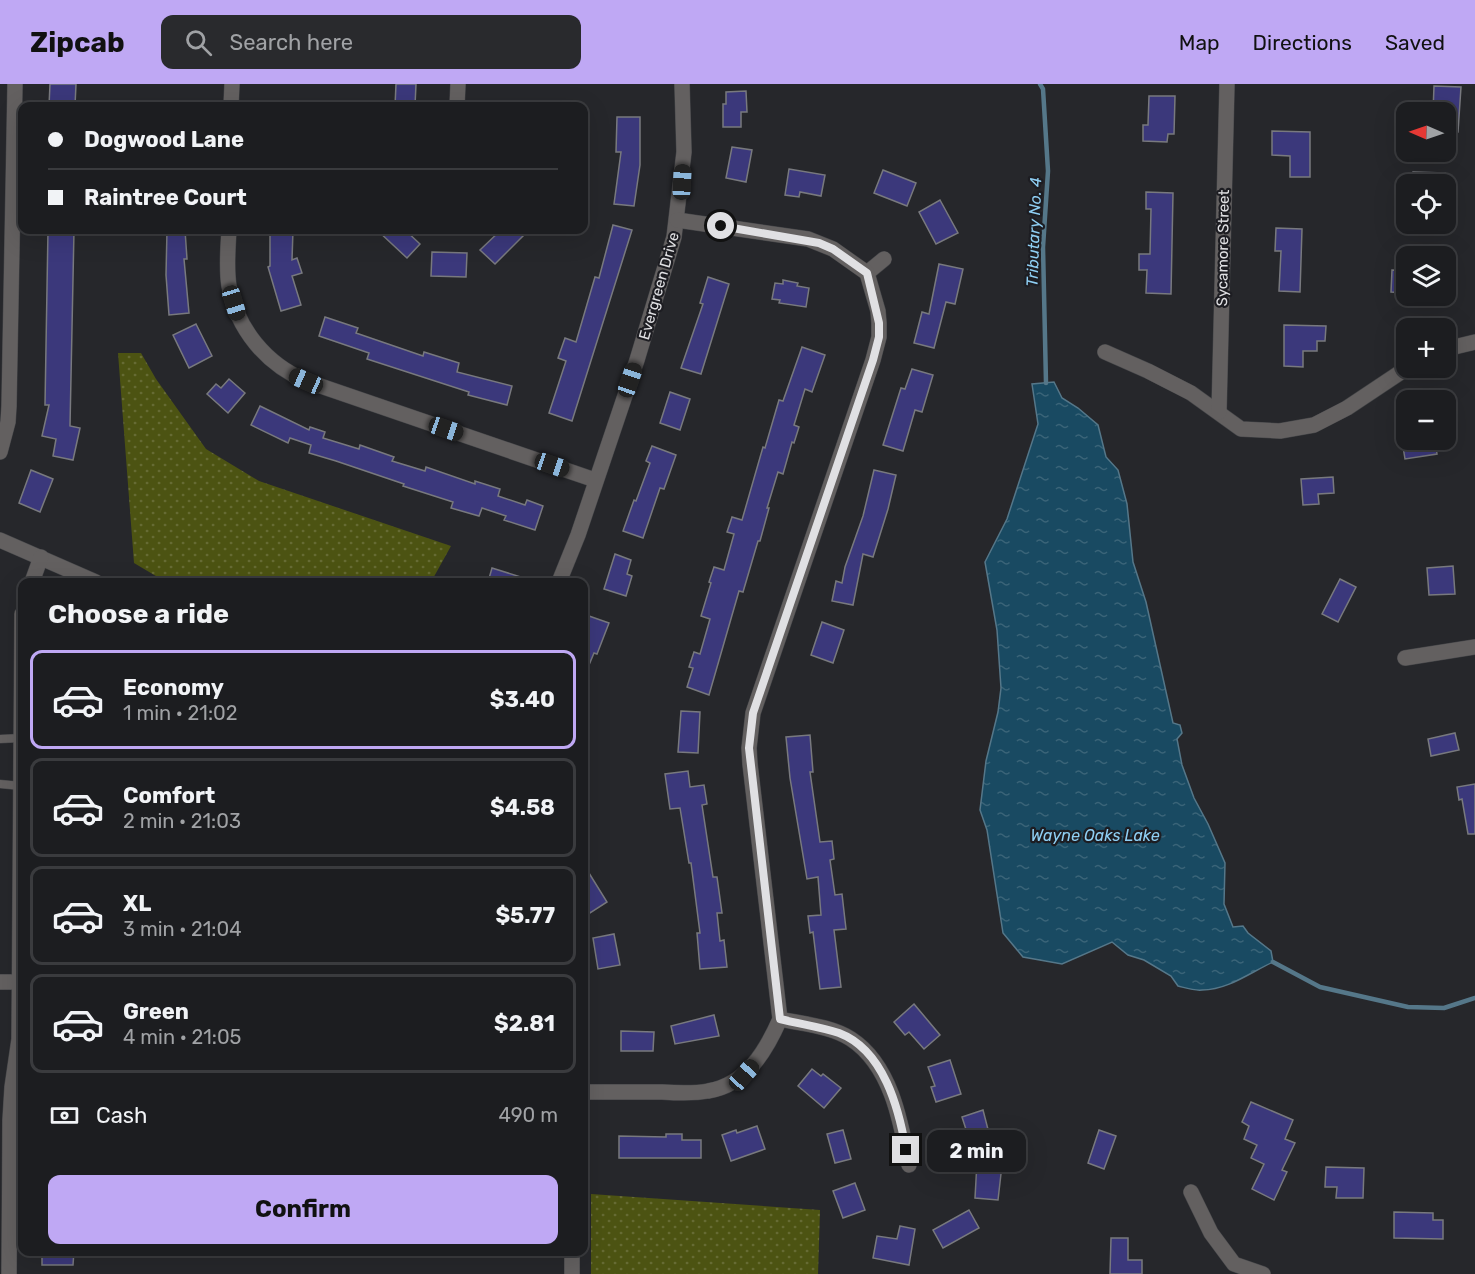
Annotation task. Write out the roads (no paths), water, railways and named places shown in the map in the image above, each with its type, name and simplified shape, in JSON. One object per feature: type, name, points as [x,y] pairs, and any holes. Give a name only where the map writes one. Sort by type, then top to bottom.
[{"type":"street","points":[[0,452],[8,422],[9,406],[15,84]]},
{"type":"street","points":[[231,102],[232,84]]},
{"type":"street","points":[[457,102],[458,84]]},
{"type":"street","name":"Evergreen Drive","points":[[562,578],[578,535],[663,277],[677,220],[684,152],[682,84]]},
{"type":"street","name":"Sycamore Street","points":[[1219,412],[1227,84]]},
{"type":"street","points":[[588,1092],[701,1093],[712,1091],[744,1075],[771,1039],[780,1019],[750,764],[750,728],[753,713],[879,337],[879,323],[867,273],[833,249],[808,239],[677,220]]},
{"type":"street","points":[[228,234],[229,287],[239,318],[261,351],[291,375],[595,480]]},
{"type":"street","points":[[867,273],[884,259]]},
{"type":"street","points":[[1456,347],[1475,342]]},
{"type":"street","points":[[1105,352],[1191,393],[1241,429],[1280,431],[1298,429],[1328,419],[1396,375]]},
{"type":"street","points":[[0,540],[87,578]]},
{"type":"street","points":[[33,578],[41,557]]},
{"type":"street","points":[[1405,658],[1475,647]]},
{"type":"street","points":[[0,982],[18,982]]},
{"type":"street","points":[[780,1019],[851,1039],[873,1060],[887,1083],[904,1135],[909,1165]]},
{"type":"street","points":[[9,1274],[10,1120],[18,1046]]},
{"type":"street","points":[[1191,1192],[1211,1233],[1234,1264],[1263,1274]]},
{"type":"street","points":[[572,1256],[572,1274]]},
{"type":"lane","points":[[0,739],[18,738]]},
{"type":"lane","points":[[0,784],[18,786]]},
{"type":"water","name":"Wayne Oaks Lake","points":[[1054,382],[1062,398],[1098,425],[1106,457],[1118,470],[1127,504],[1133,562],[1146,602],[1173,723],[1180,725],[1182,733],[1177,739],[1182,765],[1194,798],[1225,863],[1224,904],[1233,927],[1243,926],[1248,933],[1271,951],[1273,962],[1221,987],[1199,990],[1178,986],[1171,976],[1144,960],[1128,955],[1112,942],[1062,964],[1023,957],[1003,933],[987,830],[980,810],[986,761],[998,712],[1001,688],[997,630],[985,562],[1007,519],[1038,424],[1032,384]]},
{"type":"waterway","name":"Tributary No. 4","points":[[1040,84],[1043,89],[1048,171],[1043,247],[1046,383]]},
{"type":"waterway","name":"Tributary No. 4","points":[[1273,962],[1320,987],[1408,1007],[1444,1008],[1475,998]]}]
